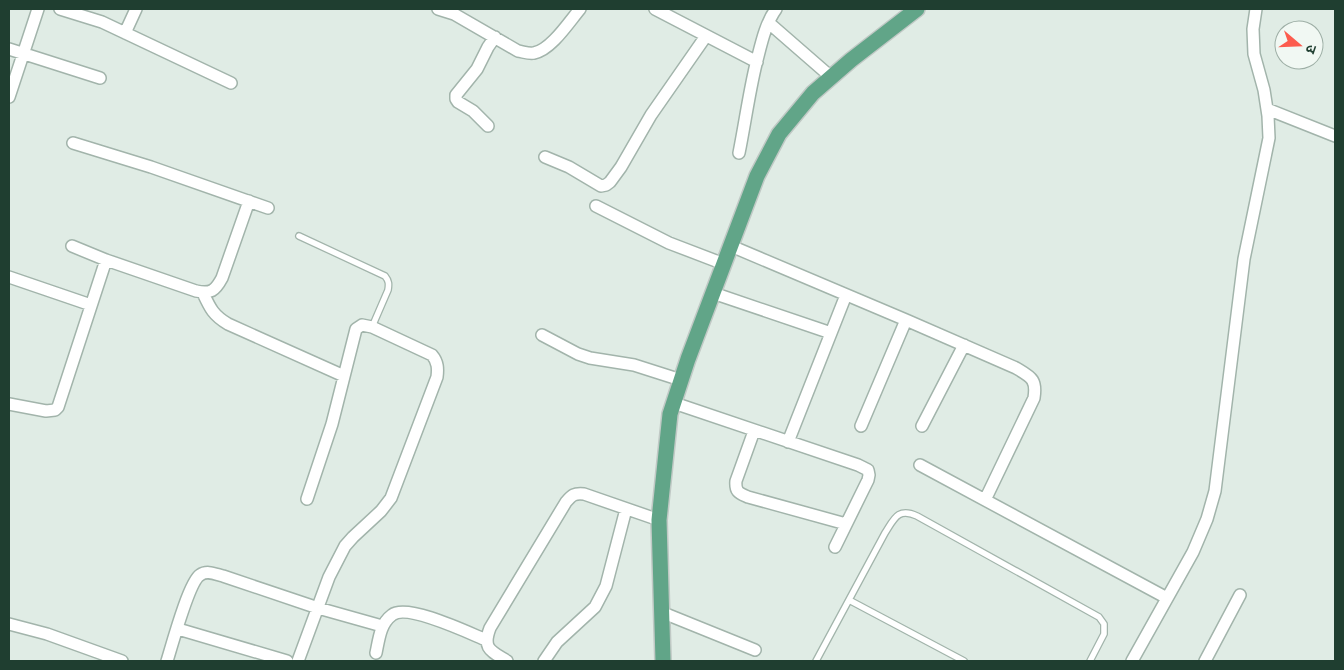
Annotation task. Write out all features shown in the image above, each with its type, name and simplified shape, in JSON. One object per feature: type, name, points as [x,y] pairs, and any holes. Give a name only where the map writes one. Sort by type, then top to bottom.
[{"type":"main road","points":[[663,661],[659,520],[670,414],[757,176],[779,134],[813,93],[851,60],[917,9]]},
{"type":"street","points":[[9,97],[38,9]]},
{"type":"street","points":[[60,9],[102,22],[231,83]]},
{"type":"street","points":[[125,33],[136,9]]},
{"type":"street","points":[[438,9],[454,14],[518,51],[529,54],[536,53],[550,44],[580,9]]},
{"type":"street","points":[[655,9],[757,62]]},
{"type":"street","points":[[739,153],[762,40],[776,9]]},
{"type":"street","points":[[1132,661],[1193,552],[1207,519],[1215,491],[1244,259],[1269,138],[1264,90],[1254,54],[1253,28],[1256,9]]},
{"type":"street","points":[[769,23],[831,77]]},
{"type":"street","points":[[545,157],[569,167],[601,186],[610,182],[652,115],[706,36]]},
{"type":"street","points":[[488,126],[472,111],[458,102],[456,95],[477,68],[495,38]]},
{"type":"street","points":[[9,49],[100,78]]},
{"type":"street","points":[[1267,109],[1335,136]]},
{"type":"street","points":[[73,143],[151,167],[268,208]]},
{"type":"street","points":[[72,246],[106,260],[203,292],[212,292],[222,278],[249,201]]},
{"type":"street","points":[[596,206],[669,243],[724,264]]},
{"type":"street","points":[[731,246],[964,345],[1016,368],[1031,377],[1036,386],[1034,398],[985,500]]},
{"type":"street","points":[[9,404],[46,411],[55,410],[60,401],[106,260]]},
{"type":"street","points":[[9,277],[91,305]]},
{"type":"street","points":[[203,292],[208,305],[217,317],[228,324],[344,376]]},
{"type":"street","points":[[713,293],[831,333]]},
{"type":"street","points":[[788,442],[846,295]]},
{"type":"street","points":[[861,426],[906,320]]},
{"type":"street","points":[[298,661],[329,578],[345,546],[381,511],[391,498],[437,378],[438,370],[432,355],[372,327],[362,325],[356,329],[332,424],[308,499]]},
{"type":"street","points":[[542,335],[578,354],[590,358],[634,365],[681,380]]},
{"type":"street","points":[[922,426],[964,345]]},
{"type":"street","points":[[674,404],[858,465],[868,470],[868,480],[835,547]]},
{"type":"street","points":[[754,431],[736,481],[737,491],[748,497],[846,524]]},
{"type":"street","points":[[920,465],[1167,598]]},
{"type":"street","points":[[507,661],[489,650],[486,640],[490,628],[572,495],[584,494],[659,520]]},
{"type":"street","points":[[544,661],[557,642],[595,607],[606,586],[626,509]]},
{"type":"street","points":[[167,661],[194,582],[198,577],[207,573],[382,626]]},
{"type":"street","points":[[1205,661],[1240,595]]},
{"type":"street","points":[[376,653],[382,626],[397,612],[421,615],[486,640]]},
{"type":"street","points":[[661,612],[756,650]]},
{"type":"street","points":[[9,624],[47,634],[122,661]]},
{"type":"street","points":[[178,629],[287,661]]},
{"type":"lane","points":[[299,236],[385,276],[389,284],[388,290],[372,327]]},
{"type":"lane","points":[[816,661],[885,532],[895,517],[900,513],[907,512],[1102,620],[1105,628],[1104,634],[1090,661]]},
{"type":"lane","points":[[849,600],[964,661]]}]
